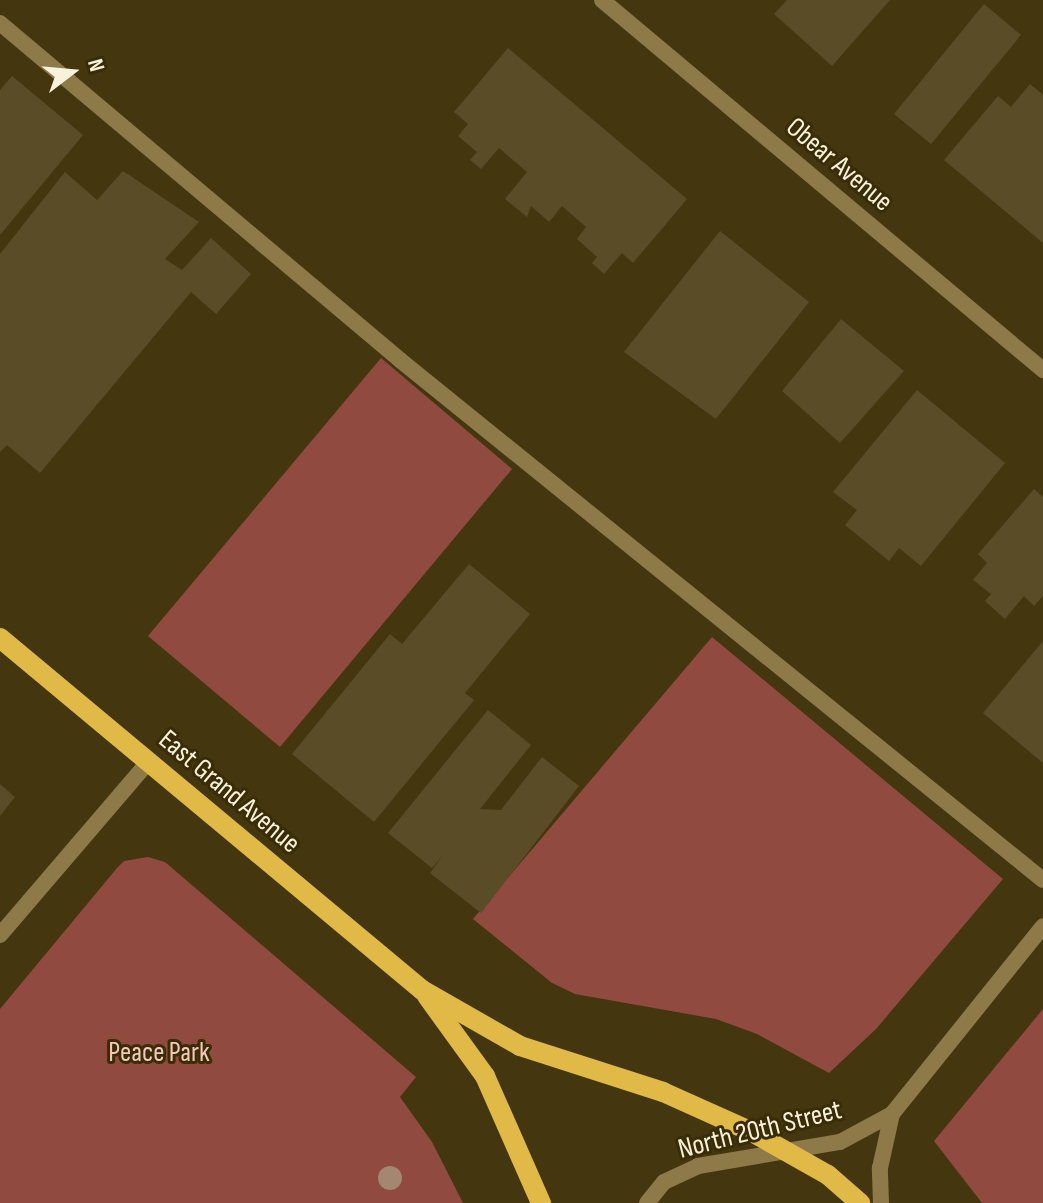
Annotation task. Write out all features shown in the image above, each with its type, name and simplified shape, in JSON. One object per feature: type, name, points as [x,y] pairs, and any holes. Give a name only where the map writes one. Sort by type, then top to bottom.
[{"type":"main road","name":"East Grand Avenue","points":[[0,638],[422,990],[520,1046],[663,1092],[789,1153],[828,1175],[860,1203]]},
{"type":"main road","name":"East Grand Avenue","points":[[422,990],[485,1076],[541,1203]]},
{"type":"street","name":"Obear Avenue","points":[[602,0],[1043,370]]},
{"type":"street","points":[[0,23],[400,360],[1043,880]]},
{"type":"street","points":[[0,935],[149,761]]},
{"type":"street","name":"North 20th Street","points":[[647,1203],[664,1182],[698,1166],[840,1142],[892,1114],[1043,926]]},
{"type":"street","name":"North 20th Street","points":[[881,1203],[880,1168],[892,1114]]},
{"type":"green space","points":[[381,358],[512,469],[280,747],[148,636]]},
{"type":"green space","points":[[712,637],[1003,879],[876,1029],[829,1073],[757,1034],[716,1019],[575,994],[552,983],[473,919]]},
{"type":"green space","name":"Peace Park","points":[[148,857],[165,862],[416,1077],[400,1097],[432,1142],[463,1203],[0,1203],[0,1009],[117,868],[124,861]]},
{"type":"green space","points":[[1043,1009],[1043,1203],[982,1203],[934,1141]]},
{"type":"building","points":[[787,0],[890,0],[832,66],[774,14]]},
{"type":"building","points":[[984,4],[1021,35],[931,144],[894,114]]},
{"type":"building","points":[[508,48],[687,199],[633,263],[622,253],[604,274],[592,263],[597,257],[577,239],[586,227],[562,206],[549,222],[531,206],[527,217],[505,199],[527,172],[499,148],[481,169],[470,160],[477,152],[458,136],[468,124],[454,112]]},
{"type":"building","points":[[12,76],[83,135],[0,235],[0,90]]},
{"type":"building","points":[[1030,84],[1043,95],[1043,243],[944,160],[998,96],[1011,107]]},
{"type":"building","points":[[123,171],[199,222],[165,259],[182,270],[211,238],[251,274],[216,314],[191,292],[40,473],[7,445],[0,452],[0,254],[65,172],[97,200]]},
{"type":"building","points":[[720,231],[809,302],[716,419],[624,352]]},
{"type":"building","points":[[841,319],[904,371],[840,443],[782,391]]},
{"type":"building","points":[[917,390],[1005,463],[921,566],[899,548],[889,561],[845,525],[857,510],[833,492]]},
{"type":"building","points":[[1034,489],[1043,497],[1043,596],[1034,606],[1024,596],[1005,619],[985,601],[991,594],[973,580],[987,563],[978,554]]},
{"type":"building","points":[[469,564],[530,614],[465,693],[474,700],[374,822],[292,754],[390,634],[402,644]]},
{"type":"building","points":[[1043,641],[1043,763],[983,713]]},
{"type":"building","points":[[488,710],[531,745],[480,809],[501,810],[542,757],[579,786],[481,913],[430,873],[443,855],[432,868],[388,833]]},
{"type":"building","points":[[0,784],[15,797],[0,816]]}]
